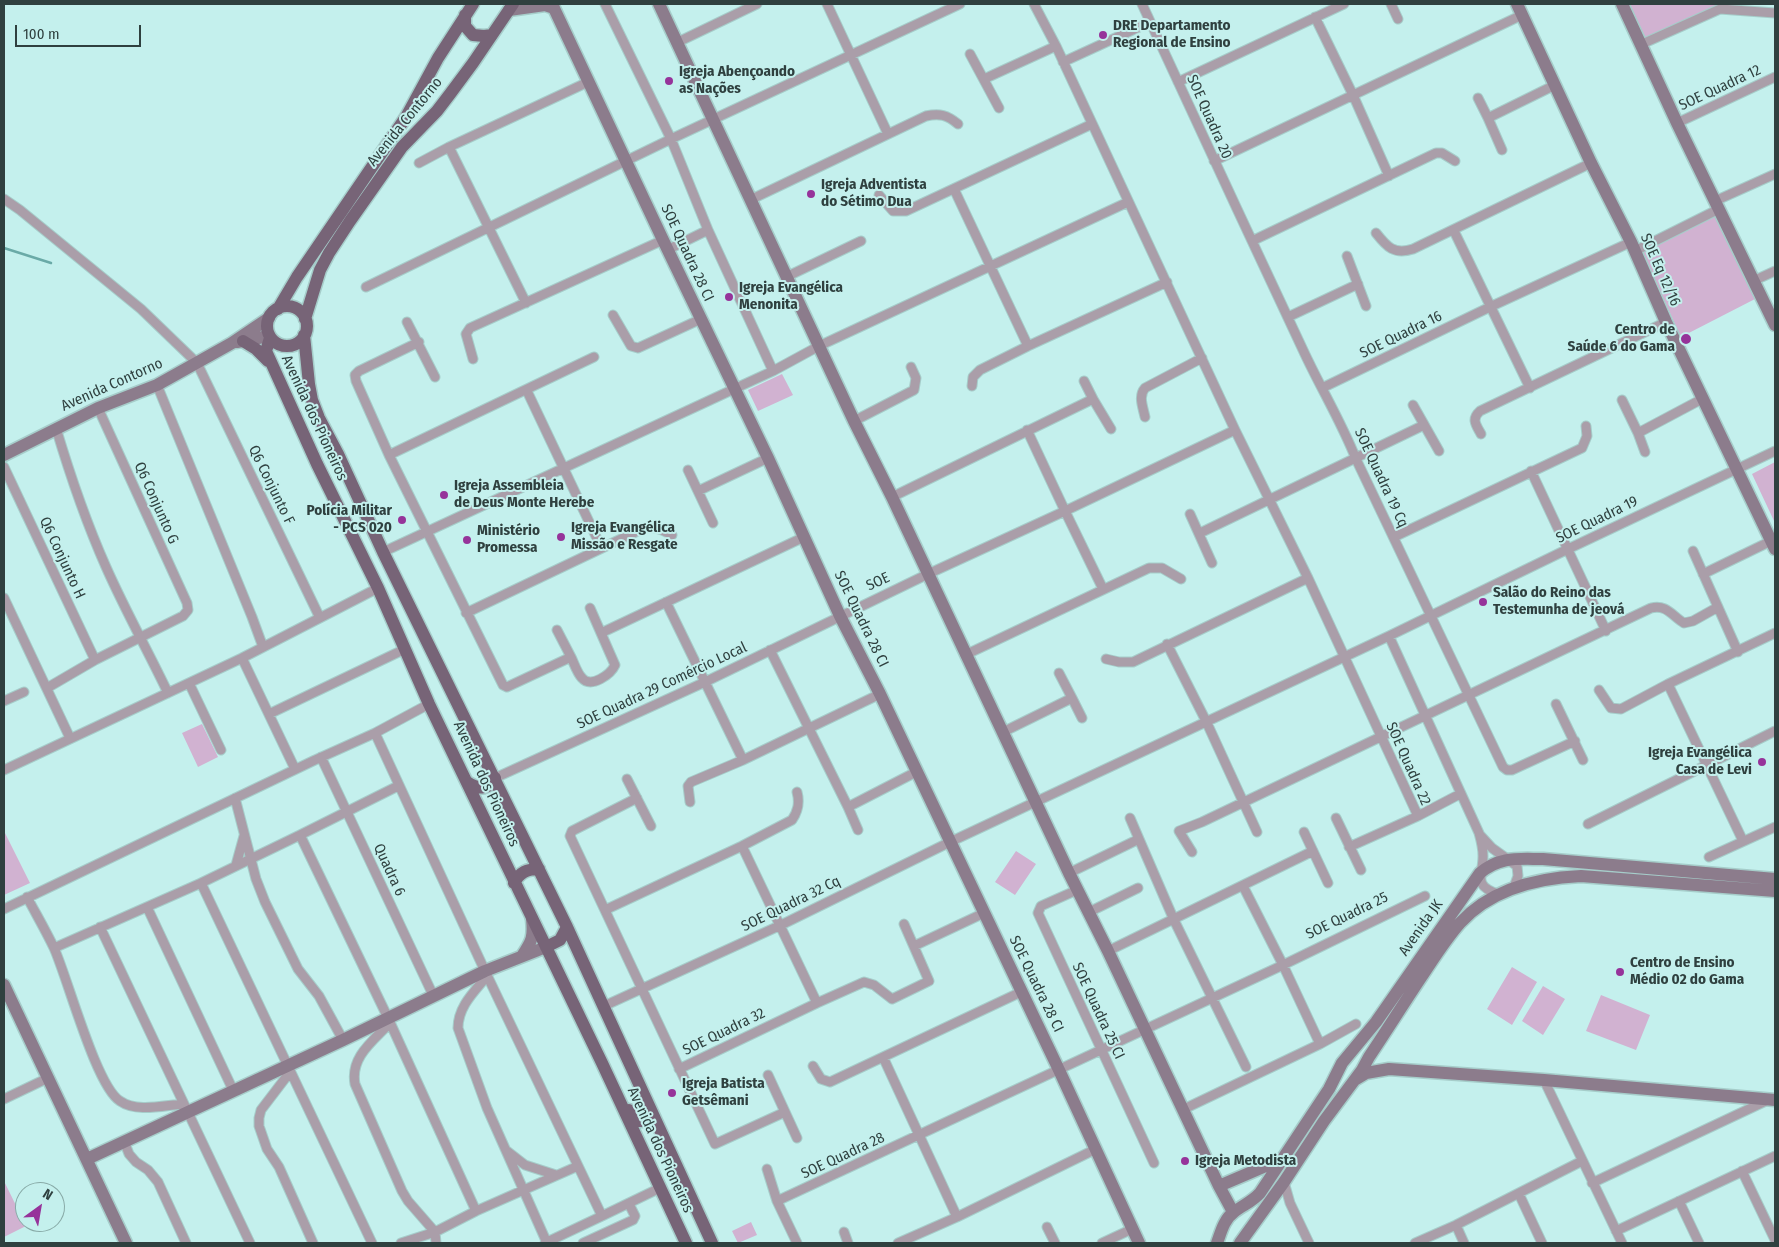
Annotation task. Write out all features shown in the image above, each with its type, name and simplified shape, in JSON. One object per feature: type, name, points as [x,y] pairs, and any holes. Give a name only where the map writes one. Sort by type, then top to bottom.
[{"type":"main road","name":"Avenida Contorno","points":[[273,313],[406,117],[438,58],[472,4]]},
{"type":"main road","name":"Avenida Contorno","points":[[305,319],[320,270],[350,221],[402,147],[437,110],[473,64],[511,7]]},
{"type":"main road","points":[[465,15],[465,26],[473,35],[492,35]]},
{"type":"main road","points":[[284,307],[296,309],[305,319],[306,330],[296,344],[285,346],[274,342],[270,337],[267,327],[273,313],[284,307]]},
{"type":"main road","name":"Avenida dos Pioneiros","points":[[304,335],[312,400],[319,418],[567,927],[712,1243]]},
{"type":"main road","name":"Avenida dos Pioneiros","points":[[270,337],[266,348],[271,364],[317,464],[378,588],[429,704],[602,1063],[686,1243]]},
{"type":"main road","points":[[238,342],[256,348],[271,364]]},
{"type":"main road","points":[[317,464],[326,454],[338,454]]},
{"type":"main road","points":[[467,782],[475,788],[484,788],[491,784],[495,778]]},
{"type":"main road","points":[[514,883],[520,874],[527,870],[539,869]]},
{"type":"main road","points":[[546,947],[560,940],[567,927]]},
{"type":"main road","points":[[602,1063],[609,1068],[634,1121],[643,1121],[648,1118],[651,1110]]},
{"type":"main road","points":[[638,1141],[644,1130],[649,1127],[651,1128],[665,1160],[670,1166],[677,1169]]},
{"type":"street","points":[[605,4],[671,139],[708,230],[773,371]]},
{"type":"street","points":[[659,4],[752,199],[786,277],[854,421],[892,497],[1219,1186],[1237,1210],[1247,1209],[1252,1212],[1255,1222]]},
{"type":"street","points":[[676,43],[757,4]]},
{"type":"street","points":[[827,4],[888,134]]},
{"type":"street","points":[[366,287],[671,139],[960,4]]},
{"type":"street","name":"SOE Quadra 22","points":[[1034,4],[1056,46],[1235,430],[1308,578],[1418,816],[1349,847]]},
{"type":"street","name":"SOE Quadra 20","points":[[1142,4],[1304,352]]},
{"type":"street","points":[[1178,82],[1344,4]]},
{"type":"street","points":[[1391,4],[1398,19]]},
{"type":"street","points":[[1622,4],[1677,123],[1775,325]]},
{"type":"street","points":[[511,7],[553,6]]},
{"type":"street","name":"SOE Quadra 28 CI","points":[[553,6],[665,245],[768,458],[840,616],[880,694],[1139,1243]]},
{"type":"street","points":[[1214,161],[1353,95],[1519,9]]},
{"type":"street","name":"SOE Eq 12/16","points":[[1519,9],[1591,163],[1633,247],[1702,399],[1773,545]]},
{"type":"street","points":[[1642,44],[1720,10],[1775,13]]},
{"type":"street","points":[[1315,17],[1353,95],[1389,176]]},
{"type":"street","points":[[1062,62],[1150,22]]},
{"type":"street","points":[[984,80],[1056,46]]},
{"type":"street","points":[[970,54],[999,108]]},
{"type":"street","name":"SOE Quadra 12","points":[[1677,123],[1775,77]]},
{"type":"street","points":[[419,163],[588,82]]},
{"type":"street","points":[[1488,118],[1555,86]]},
{"type":"street","points":[[1478,98],[1502,150]]},
{"type":"street","points":[[752,199],[926,116],[944,115],[958,124]]},
{"type":"street","points":[[879,195],[888,207],[897,212],[906,211],[1092,124]]},
{"type":"street","points":[[449,147],[526,303]]},
{"type":"street","points":[[1252,241],[1436,154],[1442,154],[1455,161]]},
{"type":"street","points":[[1376,233],[1391,248],[1405,252],[1454,231],[1591,163]]},
{"type":"street","points":[[1717,205],[1775,174]]},
{"type":"street","points":[[954,189],[1028,346]]},
{"type":"street","points":[[4,199],[141,309],[197,363]]},
{"type":"street","points":[[383,552],[773,371],[819,346],[1128,202]]},
{"type":"street","name":"SOE Quadra 16","points":[[1322,388],[1492,306],[1633,247],[1717,205]]},
{"type":"street","points":[[473,359],[466,334],[470,328],[665,245],[708,230]]},
{"type":"street","points":[[1454,231],[1492,306],[1530,388]]},
{"type":"street","points":[[786,277],[861,241]]},
{"type":"street","points":[[1347,256],[1366,306]]},
{"type":"street","points":[[1753,281],[1775,271]]},
{"type":"street","points":[[972,386],[973,377],[980,370],[1167,282]]},
{"type":"street","points":[[1288,317],[1358,284]]},
{"type":"street","points":[[238,342],[273,313]]},
{"type":"street","points":[[613,315],[631,346],[638,348],[701,319]]},
{"type":"street","points":[[408,322],[435,377]]},
{"type":"street","points":[[1481,434],[1474,423],[1474,418],[1480,411],[1666,322]]},
{"type":"street","points":[[238,342],[270,337]]},
{"type":"street","name":"Avenida Contorno","points":[[4,455],[98,408],[157,385],[238,342]]},
{"type":"street","points":[[419,342],[359,371],[356,375],[356,381],[389,455],[466,613],[505,687],[571,657]]},
{"type":"street","name":"SOE Quadra 19 Cq","points":[[1304,352],[1346,434],[1431,617]]},
{"type":"street","points":[[389,455],[527,391],[594,357]]},
{"type":"street","points":[[1146,417],[1141,398],[1145,388],[1202,358]]},
{"type":"street","name":"Q6 Conjunto F","points":[[197,363],[320,618]]},
{"type":"street","points":[[854,421],[914,390],[916,378],[911,367]]},
{"type":"street","points":[[1084,381],[1111,429]]},
{"type":"street","points":[[157,385],[252,617],[262,648]]},
{"type":"street","points":[[527,391],[601,547]]},
{"type":"street","points":[[892,497],[1093,399]]},
{"type":"street","points":[[1638,433],[1702,399]]},
{"type":"street","points":[[1622,400],[1645,452]]},
{"type":"street","points":[[1413,405],[1439,451]]},
{"type":"street","name":"Q6 Conjunto G","points":[[98,408],[187,603],[188,610],[183,616],[141,637]]},
{"type":"street","points":[[1200,533],[1424,425]]},
{"type":"street","points":[[1394,537],[1582,448],[1587,436],[1586,426]]},
{"type":"street","points":[[56,428],[70,473],[98,547],[168,693]]},
{"type":"street","points":[[1027,430],[1064,511],[1103,589]]},
{"type":"street","name":"SOE","points":[[840,616],[1235,430]]},
{"type":"street","name":"SOE Quadra 19","points":[[1036,801],[1431,617],[1568,549],[1775,451]]},
{"type":"street","points":[[698,491],[768,458]]},
{"type":"street","name":"Q6 Conjunto H","points":[[4,467],[95,660]]},
{"type":"street","points":[[688,470],[713,523]]},
{"type":"street","points":[[1531,471],[1606,631]]},
{"type":"street","points":[[1190,514],[1212,563]]},
{"type":"street","points":[[466,613],[644,528],[660,529],[672,535]]},
{"type":"street","points":[[602,633],[804,537]]},
{"type":"street","points":[[1703,574],[1773,545]]},
{"type":"street","points":[[1693,551],[1738,652]]},
{"type":"street","points":[[966,654],[1149,568],[1156,567],[1171,572],[1181,579]]},
{"type":"street","points":[[1106,659],[1119,662],[1133,662],[1167,644],[1308,578]]},
{"type":"street","points":[[4,770],[242,658],[378,588]]},
{"type":"street","points":[[4,598],[70,738]]},
{"type":"street","points":[[666,602],[744,760]]},
{"type":"street","points":[[1192,852],[1179,831],[1202,822],[1651,608],[1658,606],[1666,609],[1684,623],[1693,621],[1718,607]]},
{"type":"street","points":[[557,630],[582,678],[586,681],[594,681],[611,672],[615,665],[590,608]]},
{"type":"street","name":"SOE Quadra 29 Comércio Local","points":[[495,778],[705,682],[840,616]]},
{"type":"street","points":[[1431,617],[1503,767],[1507,770],[1512,770],[1575,741]]},
{"type":"street","points":[[1599,690],[1608,705],[1615,710],[1621,709],[1668,684],[1775,633]]},
{"type":"street","points":[[1389,636],[1479,832],[1492,848],[1514,863],[1518,870],[1514,887]]},
{"type":"street","points":[[47,688],[95,660],[141,637]]},
{"type":"street","points":[[1167,644],[1206,721],[1257,832]]},
{"type":"street","points":[[269,714],[405,649]]},
{"type":"street","points":[[770,650],[810,728],[858,830]]},
{"type":"street","points":[[242,658],[295,769]]},
{"type":"street","points":[[1059,673],[1082,718]]},
{"type":"street","points":[[189,683],[221,750]]},
{"type":"street","points":[[1668,684],[1743,842]]},
{"type":"street","points":[[4,701],[24,692]]},
{"type":"street","points":[[690,802],[688,786],[691,782],[744,760],[880,694]]},
{"type":"street","points":[[1003,732],[1072,698]]},
{"type":"street","points":[[4,909],[295,769],[375,733],[429,704]]},
{"type":"street","points":[[1556,704],[1583,760]]},
{"type":"street","points":[[1588,824],[1775,731]]},
{"type":"street","points":[[375,733],[398,786],[602,1216]]},
{"type":"street","name":"Quadra 6","points":[[321,757],[433,995]]},
{"type":"street","points":[[848,807],[916,772]]},
{"type":"street","points":[[627,779],[651,826]]},
{"type":"street","points":[[54,948],[201,883],[347,813],[398,786]]},
{"type":"street","points":[[605,910],[742,846],[792,820],[799,805],[797,792]]},
{"type":"street","points":[[1418,816],[1460,794]]},
{"type":"street","points":[[235,798],[256,879],[287,948],[298,968],[319,996],[343,1040]]},
{"type":"street","points":[[637,798],[570,832],[570,836],[679,1069]]},
{"type":"street","points":[[950,842],[1036,801]]},
{"type":"street","points":[[1130,818],[1174,920],[1246,1067]]},
{"type":"street","points":[[1336,818],[1361,870]]},
{"type":"street","points":[[1709,857],[1775,826]]},
{"type":"street","points":[[1304,832],[1328,883]]},
{"type":"street","points":[[1479,832],[1483,849],[1480,873],[1481,884],[1488,891],[1498,894]]},
{"type":"street","points":[[300,835],[389,1021],[476,1211]]},
{"type":"street","points":[[236,865],[244,836]]},
{"type":"street","points":[[1069,873],[1139,839]]},
{"type":"street","name":"SOE Quadra 32 Cq","points":[[604,1006],[781,924],[950,842]]},
{"type":"street","points":[[742,846],[817,1002]]},
{"type":"street","points":[[1108,951],[1314,851]]},
{"type":"street","name":"Avenida JK","points":[[1218,1243],[1224,1224],[1237,1210],[1249,1204],[1260,1193],[1320,1104],[1342,1063],[1376,1022],[1480,873],[1489,866],[1507,859],[1543,859],[1775,879]]},
{"type":"street","name":"Avenida JK","points":[[1240,1243],[1362,1070],[1444,943],[1461,922],[1498,894],[1536,880],[1581,876],[1775,891]]},
{"type":"street","points":[[201,883],[372,1243]]},
{"type":"street","points":[[1243,886],[1320,1044]]},
{"type":"street","points":[[1089,912],[1138,888]]},
{"type":"street","name":"SOE Quadra 25 CI","points":[[1077,890],[1042,906],[1038,912],[1154,1163]]},
{"type":"street","name":"SOE Quadra 25","points":[[1101,1050],[1283,965],[1424,896]]},
{"type":"street","points":[[27,897],[54,948],[91,1051],[111,1093],[129,1106],[186,1108]]},
{"type":"street","points":[[147,907],[234,1090]]},
{"type":"street","points":[[904,924],[914,946],[984,913]]},
{"type":"street","points":[[522,956],[534,934],[532,919]]},
{"type":"street","points":[[100,927],[250,1243]]},
{"type":"street","name":"SOE Quadra 32","points":[[784,1112],[715,1144],[679,1069],[817,1002],[864,982],[874,985],[892,999],[929,981],[914,946]]},
{"type":"street","points":[[87,1159],[124,1142],[186,1108],[289,1069],[343,1040],[389,1021],[433,995],[546,947]]},
{"type":"street","points":[[486,973],[463,1007],[458,1017],[458,1028],[487,1108],[546,1243],[660,1188]]},
{"type":"street","points":[[4,985],[126,1243]]},
{"type":"street","points":[[814,1066],[821,1079],[830,1082],[1022,992]]},
{"type":"street","points":[[389,1021],[360,1055],[353,1074],[355,1084],[402,1191],[408,1201],[435,1232],[436,1243]]},
{"type":"street","points":[[1184,1109],[1320,1044],[1356,1024]]},
{"type":"street","points":[[1354,1048],[1364,1052],[1375,1063],[1389,1069]]},
{"type":"street","name":"SOE Quadra 28","points":[[778,1201],[1101,1050]]},
{"type":"street","points":[[883,1057],[957,1217]]},
{"type":"street","points":[[289,1069],[261,1110],[259,1126],[267,1149],[279,1167],[313,1243]]},
{"type":"street","points":[[1338,1072],[1342,1080],[1347,1082],[1353,1081],[1366,1072],[1389,1069],[1544,1080],[1772,1100]]},
{"type":"street","points":[[768,1075],[797,1138]]},
{"type":"street","points":[[4,1099],[48,1078]]},
{"type":"street","points":[[1544,1080],[1622,1243]]},
{"type":"street","points":[[1592,1183],[1772,1100]]},
{"type":"street","points":[[124,1142],[129,1154],[136,1162],[148,1170],[158,1182],[186,1243]]},
{"type":"street","points":[[505,1149],[525,1165],[556,1175]]},
{"type":"street","points":[[898,1243],[957,1217],[1096,1149]]},
{"type":"street","points":[[1616,1231],[1775,1156]]},
{"type":"street","points":[[1219,1186],[1282,1159]]},
{"type":"street","points":[[1415,1243],[1456,1225],[1582,1161]]},
{"type":"street","points":[[401,1243],[435,1232],[476,1211],[578,1166]]},
{"type":"street","points":[[767,1169],[778,1201],[797,1243]]},
{"type":"street","points":[[1742,1171],[1775,1240]]},
{"type":"street","points":[[1284,1182],[1290,1202],[1309,1243]]},
{"type":"street","points":[[1519,1194],[1542,1243]]},
{"type":"street","points":[[1273,1197],[1290,1202]]},
{"type":"street","points":[[1679,1202],[1698,1243]]},
{"type":"street","points":[[583,1243],[633,1220],[635,1216],[629,1204]]},
{"type":"street","points":[[1456,1225],[1464,1243]]},
{"type":"street","points":[[1047,1228],[1055,1243]]},
{"type":"street","points":[[1102,1243],[1132,1228]]},
{"type":"street","points":[[844,1232],[848,1243]]},
{"type":"street","points":[[419,1237],[427,1243]]},
{"type":"shaded area","points":[[1629,4],[1720,4],[1646,39]]},
{"type":"shaded area","points":[[1716,215],[1755,299],[1681,337],[1642,252]]},
{"type":"shaded area","points":[[782,374],[793,395],[758,411],[748,390]]},
{"type":"shaded area","points":[[1775,462],[1775,523],[1752,474]]},
{"type":"shaded area","points":[[202,724],[218,757],[198,767],[182,733]]},
{"type":"shaded area","points":[[4,831],[30,883],[4,895]]},
{"type":"shaded area","points":[[1016,851],[1036,864],[1015,895],[995,882]]},
{"type":"shaded area","points":[[1512,967],[1537,982],[1512,1025],[1487,1009]]},
{"type":"shaded area","points":[[1543,986],[1565,999],[1543,1035],[1522,1021]]},
{"type":"shaded area","points":[[1601,995],[1650,1015],[1636,1050],[1586,1031]]},
{"type":"shaded area","points":[[4,1181],[15,1204],[15,1232],[4,1237]]},
{"type":"shaded area","points":[[751,1222],[757,1235],[738,1243],[732,1231]]},
{"type":"waterway","points":[[4,248],[51,263]]},
{"type":"place","name":"DRE Departamento Regional de Ensino","points":[[1103,35]]},
{"type":"place","name":"Igreja Abençoando as Nações","points":[[669,81]]},
{"type":"place","name":"Igreja Adventista do Sétimo Dua","points":[[811,194]]},
{"type":"place","name":"Igreja Evangélica Menonita","points":[[729,297]]},
{"type":"place","name":"Centro de Saúde 6 do Gama","points":[[1686,339]]},
{"type":"place","name":"Igreja Assembleia de Deus Monte Herebe","points":[[444,495]]},
{"type":"place","name":"Polícia Militar - PCS 020","points":[[402,520]]},
{"type":"place","name":"Igreja Evangélica Missão e Resgate","points":[[561,537]]},
{"type":"place","name":"Ministério Promessa","points":[[467,540]]},
{"type":"place","name":"Salão do Reino das Testemunha de jeová","points":[[1483,602]]},
{"type":"place","name":"Igreja Evangélica Casa de Levi","points":[[1762,762]]},
{"type":"place","name":"Centro de Ensino Médio 02 do Gama","points":[[1620,972]]},
{"type":"place","name":"Igreja Batista Getsêmani","points":[[672,1093]]},
{"type":"place","name":"Igreja Metodista","points":[[1185,1161]]}]
